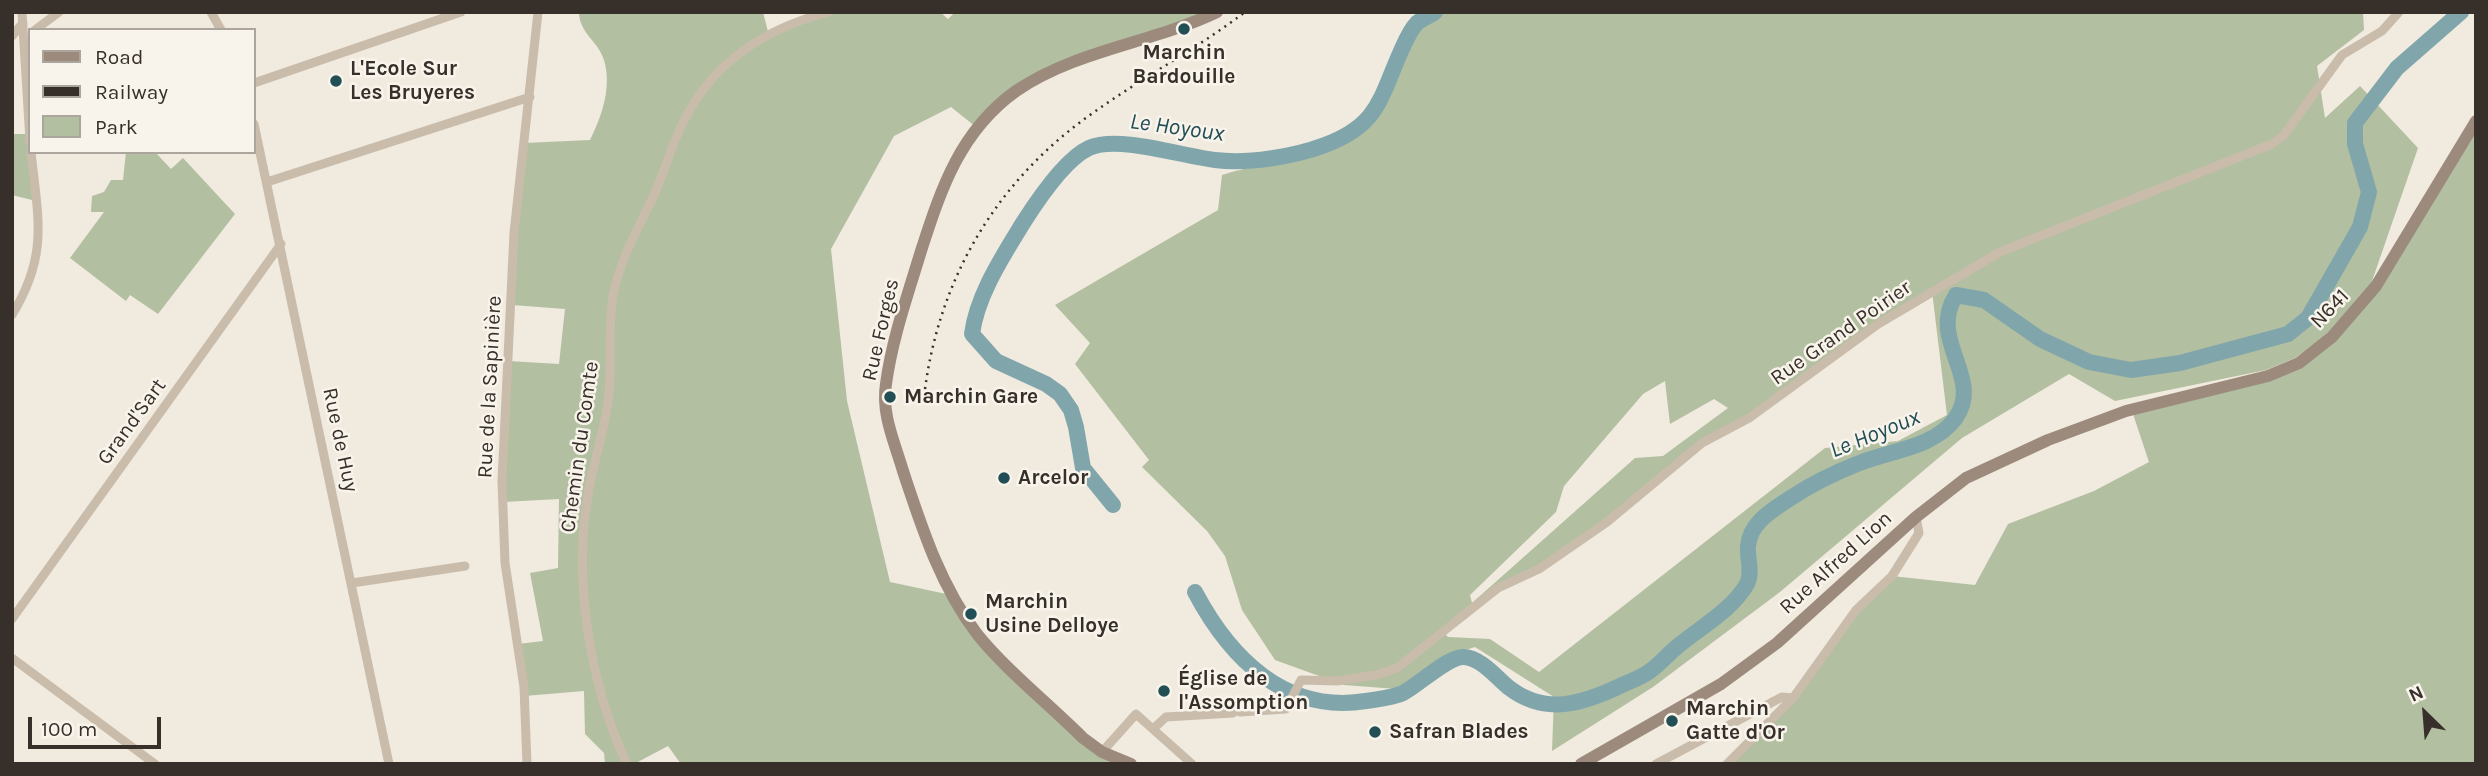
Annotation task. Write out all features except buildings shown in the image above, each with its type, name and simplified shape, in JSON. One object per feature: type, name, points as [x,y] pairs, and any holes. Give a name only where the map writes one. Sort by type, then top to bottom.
[{"type":"main road","name":"Rue Forges","points":[[1102,752],[1083,738],[978,635],[951,595],[927,545],[886,418],[885,385],[904,308],[942,185],[976,127],[1015,92],[1046,74],[1079,59],[1217,12]]},
{"type":"main road","name":"N641","points":[[2126,411],[2268,376],[2299,363],[2332,337],[2376,286],[2476,121]]},
{"type":"main road","name":"Rue Alfred Lion","points":[[1581,764],[1721,684],[1777,643],[1916,517],[1966,478],[2048,440],[2126,411]]},
{"type":"main road","points":[[1102,752],[1131,764]]},
{"type":"street","points":[[22,12],[23,23],[28,29]]},
{"type":"street","points":[[36,28],[59,12]]},
{"type":"street","points":[[211,12],[220,28]]},
{"type":"street","points":[[256,82],[461,12]]},
{"type":"street","name":"Rue de la Sapinière","points":[[527,764],[524,687],[505,563],[502,481],[514,233],[538,12]]},
{"type":"street","name":"Chemin du Comte","points":[[627,764],[604,701],[586,610],[583,551],[588,496],[606,421],[611,380],[613,295],[627,254],[686,116],[708,83],[746,47],[768,33],[828,12]]},
{"type":"street","name":"Rue Grand Poirier","points":[[1153,729],[1166,717],[1286,709],[1301,680],[1337,681],[1376,675],[1397,668],[1498,588],[1539,569],[1598,528],[1702,443],[1749,418],[1878,324],[2000,252],[2272,144],[2284,135],[2342,55],[2382,31],[2399,12]]},
{"type":"street","points":[[12,36],[23,23]]},
{"type":"street","points":[[267,182],[530,97]]},
{"type":"street","name":"Rue de Huy","points":[[256,133],[389,764]]},
{"type":"street","points":[[12,315],[30,283],[38,255],[31,154]]},
{"type":"street","name":"Grand'Sart","points":[[12,620],[281,244]]},
{"type":"street","points":[[1727,764],[1793,698],[1856,610],[1892,576],[1919,533],[1916,517]]},
{"type":"street","points":[[352,583],[466,566]]},
{"type":"street","points":[[12,658],[155,764]]},
{"type":"street","points":[[1656,764],[1782,697],[1793,698]]},
{"type":"street","points":[[1102,752],[1136,714],[1192,764]]},
{"type":"green space","points":[[579,12],[763,12],[768,32],[828,12],[940,12],[948,19],[955,12],[1217,12],[1046,74],[976,127],[951,107],[894,136],[831,249],[847,401],[890,582],[951,595],[978,635],[1102,752],[1137,764],[681,764],[668,746],[634,764],[605,764],[604,753],[585,734],[584,691],[524,696],[518,644],[543,641],[530,573],[558,568],[559,499],[503,502],[508,361],[559,364],[565,309],[512,305],[524,143],[590,140],[594,131],[606,91],[606,70],[598,48],[582,26]]},
{"type":"green space","points":[[1435,12],[2363,12],[2364,30],[2317,66],[2325,118],[2360,86],[2418,148],[2371,284],[2329,333],[2295,358],[2266,370],[2115,401],[2069,374],[1962,438],[1780,592],[1653,687],[1552,751],[1554,697],[1475,647],[1440,658],[1397,689],[1344,685],[1275,660],[1242,610],[1225,556],[1207,531],[1142,467],[1149,460],[1075,364],[1090,343],[1055,305],[1218,210],[1222,175],[1310,150],[1352,131],[1369,118],[1381,103],[1405,42],[1422,21]],"holes":[[[1932,291],[1947,415],[1898,441],[1825,448],[1539,672],[1490,639],[1448,637],[1443,632],[1498,588],[1572,548],[1702,443],[1800,382]],[[1665,381],[1670,424],[1714,399],[1728,408],[1663,456],[1635,458],[1472,603],[1470,595],[1556,512],[1564,486],[1643,394]]]},
{"type":"green space","points":[[2476,131],[2476,764],[1727,764],[1779,714],[1856,610],[1892,576],[1975,585],[2008,524],[2094,491],[2149,462],[2133,414],[2268,381],[2336,341]]},
{"type":"green space","points":[[12,134],[28,134],[28,154],[31,154],[36,201],[12,195]]},
{"type":"green space","points":[[126,154],[157,154],[171,169],[183,158],[235,214],[158,314],[130,295],[126,301],[70,258],[104,212],[91,212],[92,196],[104,192],[111,180],[123,180]]},
{"type":"waterway","name":"Le Hoyoux","points":[[1113,505],[1083,468],[1071,410],[1060,394],[1046,384],[996,361],[972,334],[985,290],[1029,214],[1052,181],[1071,161],[1089,148],[1102,145],[1133,145],[1215,160],[1242,161],[1299,153],[1343,137],[1367,119],[1382,96],[1414,26],[1435,12]]},
{"type":"waterway","name":"Le Hoyoux","points":[[1195,592],[1225,639],[1243,659],[1286,690],[1310,699],[1337,703],[1395,696],[1410,689],[1450,661],[1464,657],[1482,664],[1522,696],[1550,704],[1592,698],[1639,678],[1740,594],[1750,575],[1750,538],[1757,524],[1769,513],[1805,489],[1840,471],[1935,437],[1955,419],[1962,404],[1964,389],[1948,328],[1949,312],[1956,295],[1984,300],[2040,339],[2089,362],[2131,370],[2180,363],[2288,334],[2308,318],[2360,227],[2369,192],[2355,144],[2355,123],[2397,68],[2461,12]]},
{"type":"railway","points":[[925,389],[944,308],[959,270],[1001,201],[1027,170],[1057,141],[1090,115],[1245,12]]},
{"type":"place","name":"Marchin Bardouille","points":[[1184,29]]},
{"type":"place","name":"L'Ecole Sur Les Bruyeres","points":[[336,81]]},
{"type":"place","name":"Marchin Gare","points":[[890,397]]},
{"type":"place","name":"Arcelor","points":[[1004,478]]},
{"type":"place","name":"Marchin Usine Delloye","points":[[971,614]]},
{"type":"place","name":"Église de l'Assomption","points":[[1164,691]]},
{"type":"place","name":"Marchin Gatte d'Or","points":[[1672,721]]},
{"type":"place","name":"Safran Blades","points":[[1375,732]]}]
